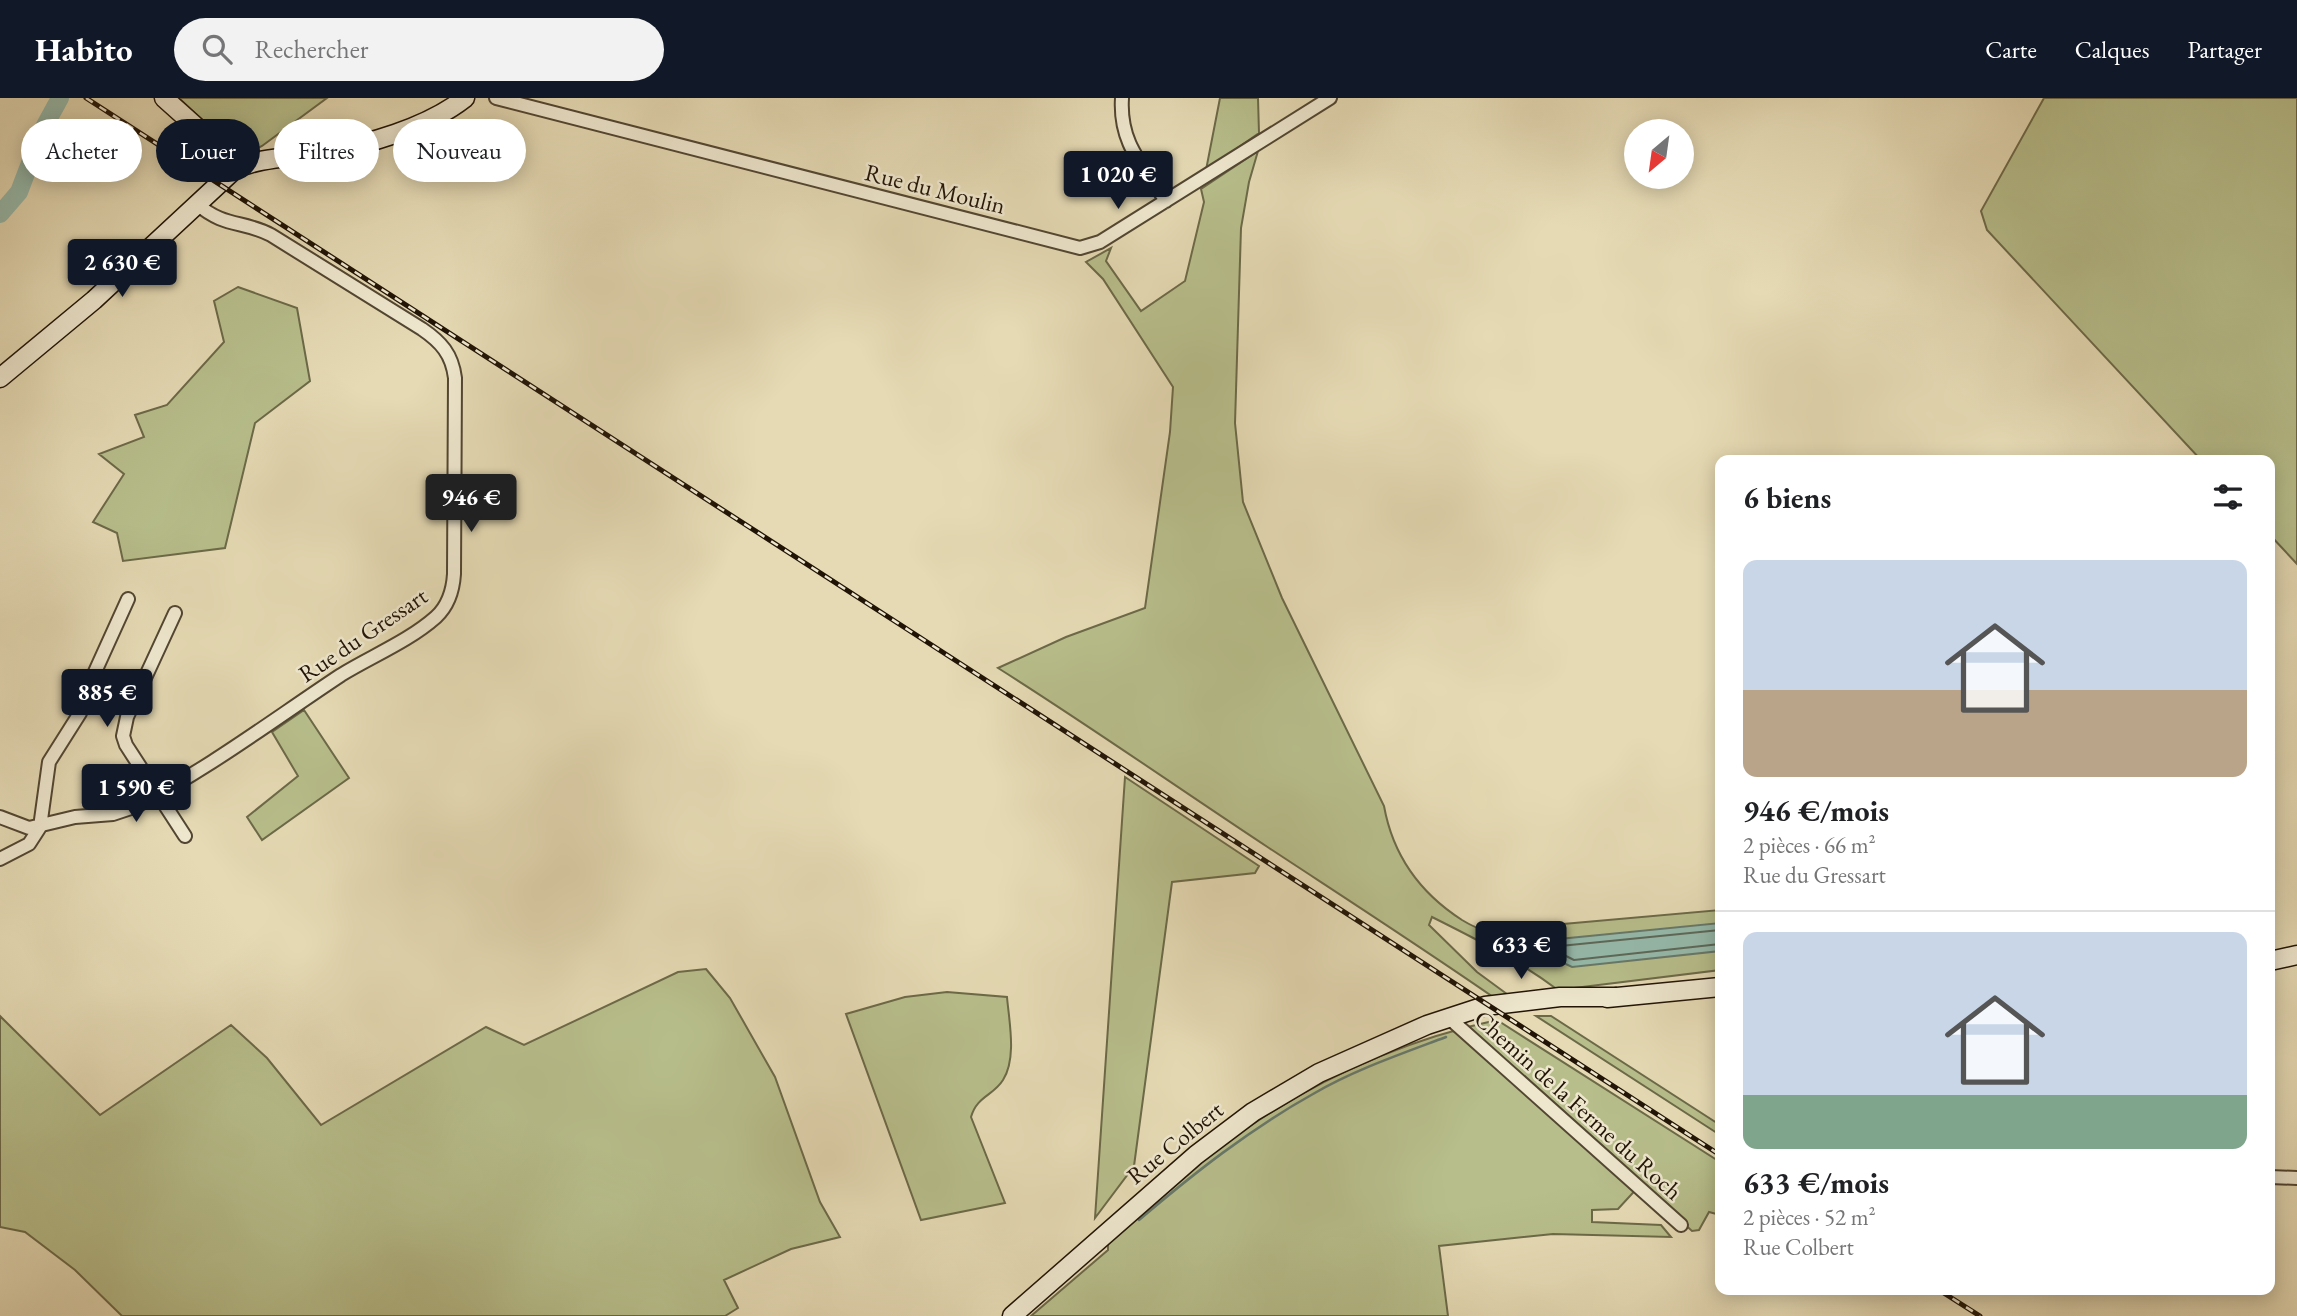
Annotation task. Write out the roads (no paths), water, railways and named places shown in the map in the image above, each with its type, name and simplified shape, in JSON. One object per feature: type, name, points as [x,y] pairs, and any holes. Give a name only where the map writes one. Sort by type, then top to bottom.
[{"type":"main road","points":[[164,98],[187,119]]},
{"type":"main road","points":[[260,164],[331,151],[378,138],[435,117],[465,98]]},
{"type":"main road","points":[[0,377],[86,307],[221,182]]},
{"type":"main road","points":[[2275,960],[2297,955]]},
{"type":"main road","name":"Rue Colbert","points":[[1012,1316],[1175,1172],[1233,1126],[1320,1073],[1391,1041],[1450,1020],[1616,997],[1715,987]]},
{"type":"street","name":"Rue du Moulin","points":[[496,98],[1080,248],[1100,242],[1330,98]]},
{"type":"street","points":[[1122,98],[1121,118],[1128,143],[1166,201]]},
{"type":"street","name":"Rue du Gressart","points":[[0,817],[21,827],[40,827],[75,817],[120,813],[158,794],[355,666],[430,622],[447,603],[453,583],[455,378],[448,352],[422,329],[271,235],[218,219],[197,204]]},
{"type":"street","points":[[0,859],[29,844],[40,827],[50,762],[79,713],[128,599]]},
{"type":"street","points":[[175,612],[127,717],[124,730],[126,745],[185,836]]},
{"type":"street","name":"Chemin de la Ferme du Roch","points":[[1450,1020],[1681,1225]]},
{"type":"street","points":[[2275,1177],[2297,1178]]},
{"type":"water","points":[[1715,923],[1715,952],[1572,967],[1555,959],[1549,950],[1552,943],[1559,939]]},
{"type":"waterway","points":[[0,214],[19,192],[43,129],[60,98]]},
{"type":"waterway","points":[[1139,1220],[1223,1153],[1290,1108],[1361,1070],[1446,1037]]},
{"type":"railway","points":[[86,98],[1715,1152]]},
{"type":"railway","points":[[1947,1295],[1980,1316]]}]
